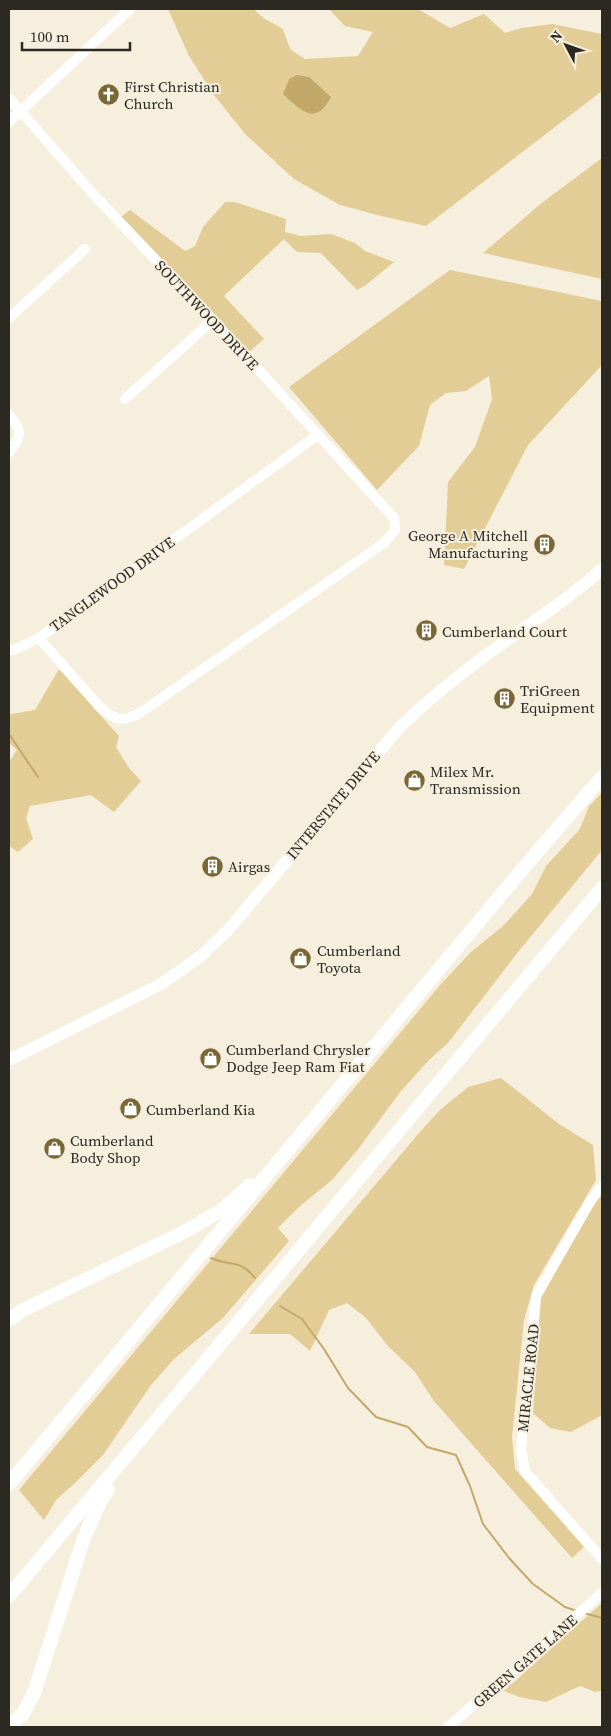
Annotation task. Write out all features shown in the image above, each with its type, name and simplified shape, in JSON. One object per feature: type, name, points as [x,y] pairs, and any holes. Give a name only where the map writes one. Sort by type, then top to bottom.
[{"type":"highway","points":[[9,1484],[526,865],[602,777]]},
{"type":"highway","points":[[9,1596],[602,888]]},
{"type":"highway","points":[[9,1320],[21,1311],[184,1232],[222,1210],[283,1156]]},
{"type":"highway","points":[[9,1726],[23,1714],[34,1693],[84,1538],[100,1502],[142,1437]]},
{"type":"main road","name":"INTERSTATE DRIVE","points":[[9,1060],[161,984],[201,956],[229,929],[398,728],[456,678],[576,592],[602,569]]},
{"type":"street","points":[[9,122],[130,9]]},
{"type":"street","name":"SOUTHWOOD DRIVE","points":[[9,98],[94,194],[214,320],[394,518]]},
{"type":"street","points":[[9,318],[85,249]]},
{"type":"street","points":[[125,399],[214,320]]},
{"type":"street","points":[[9,415],[20,431],[18,440],[9,453]]},
{"type":"street","name":"TANGLEWOOD DRIVE","points":[[319,434],[39,638],[109,715],[120,720],[131,718],[384,543],[395,530],[394,518]]},
{"type":"street","points":[[9,650],[14,650],[39,638]]},
{"type":"street","name":"MIRACLE ROAD","points":[[602,1186],[590,1202],[536,1296],[521,1450],[525,1471],[602,1559]]},
{"type":"street","name":"GREEN GATE LANE","points":[[448,1727],[602,1594]]},
{"type":"shaded area","points":[[168,9],[253,9],[265,19],[283,29],[290,49],[305,59],[358,56],[373,32],[345,26],[329,9],[418,9],[450,28],[484,14],[505,33],[522,28],[552,24],[602,34],[602,91],[426,226],[340,205],[294,179],[245,134],[214,95],[189,56]]},
{"type":"shaded area","points":[[297,75],[309,77],[331,97],[319,112],[313,114],[301,110],[283,94],[289,79]]},
{"type":"shaded area","points":[[602,158],[602,279],[483,253],[543,202]]},
{"type":"shaded area","points":[[225,202],[235,202],[286,219],[285,232],[301,236],[331,234],[355,243],[365,251],[394,262],[357,290],[321,253],[297,252],[284,239],[224,296],[264,339],[249,352],[121,217],[130,210],[185,251],[195,246],[203,227]]},
{"type":"shaded area","points":[[450,270],[602,301],[602,365],[528,445],[464,569],[444,565],[448,482],[475,447],[492,399],[489,376],[466,391],[446,393],[430,405],[419,446],[377,490],[289,387]]},
{"type":"shaded area","points":[[59,669],[119,736],[116,747],[129,768],[141,781],[114,812],[91,795],[30,806],[26,818],[33,839],[18,852],[9,846],[9,762],[17,750],[9,743],[9,713],[35,710]]},
{"type":"shaded area","points":[[602,793],[602,850],[518,952],[448,1043],[429,1060],[401,1091],[359,1148],[332,1180],[300,1206],[278,1228],[289,1241],[223,1318],[174,1359],[151,1385],[103,1455],[56,1500],[44,1520],[19,1490],[441,984],[471,952],[503,926],[532,894],[546,866],[580,829],[589,806]]},
{"type":"shaded area","points":[[501,1078],[559,1124],[593,1145],[596,1180],[534,1285],[524,1320],[512,1437],[515,1469],[584,1547],[572,1558],[433,1400],[415,1372],[388,1346],[366,1318],[347,1303],[329,1310],[310,1351],[290,1334],[249,1334],[440,1110],[468,1087]]},
{"type":"shaded area","points":[[602,1194],[602,1415],[571,1432],[550,1428],[533,1413],[541,1298],[593,1204]]},
{"type":"shaded area","points":[[602,1603],[602,1691],[595,1692],[580,1686],[546,1702],[519,1697],[504,1691]]},
{"type":"waterway","points":[[9,734],[38,777]]},
{"type":"waterway","points":[[211,1258],[239,1265],[255,1278]]},
{"type":"waterway","points":[[280,1306],[302,1319],[324,1349],[348,1388],[376,1417],[408,1427],[427,1447],[456,1455],[470,1486],[483,1524],[509,1558],[533,1584],[565,1607],[577,1611]]},
{"type":"waterway","points":[[584,1613],[602,1618]]},
{"type":"place","name":"First Christian Church","points":[[108,95]]},
{"type":"place","name":"George A Mitchell Manufacturing","points":[[544,544]]},
{"type":"place","name":"Cumberland Court","points":[[426,631]]},
{"type":"place","name":"TriGreen Equipment","points":[[504,699]]},
{"type":"place","name":"Milex Mr. Transmission","points":[[414,780]]},
{"type":"place","name":"Airgas","points":[[212,866]]},
{"type":"place","name":"Cumberland Toyota","points":[[301,959]]},
{"type":"place","name":"Cumberland Chrysler Dodge Jeep Ram Fiat","points":[[210,1058]]},
{"type":"place","name":"Cumberland Kia","points":[[130,1109]]},
{"type":"place","name":"Cumberland Body Shop","points":[[54,1149]]}]
